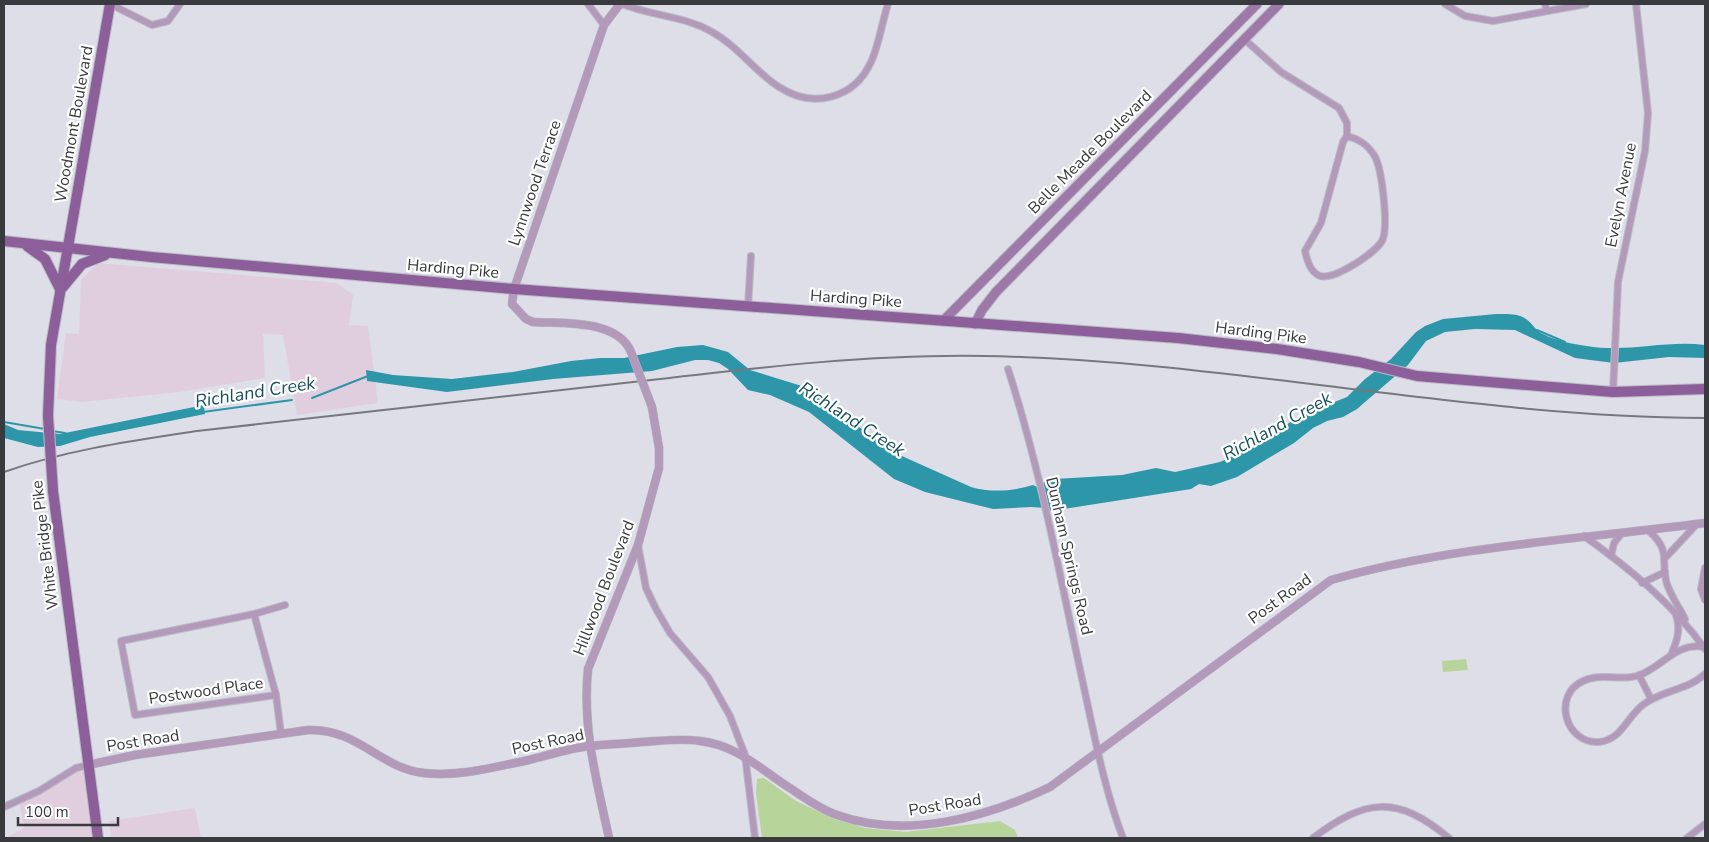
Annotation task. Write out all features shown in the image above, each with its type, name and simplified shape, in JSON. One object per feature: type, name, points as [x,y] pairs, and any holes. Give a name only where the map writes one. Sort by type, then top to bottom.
[{"type":"main road","name":"Woodmont Boulevard","points":[[68,249],[110,4]]},
{"type":"main road","name":"Belle Meade Boulevard","points":[[943,321],[1257,4]]},
{"type":"main road","name":"Belle Meade Boulevard","points":[[975,324],[982,310],[996,292],[1279,4]]},
{"type":"main road","points":[[1234,28],[1244,39]]},
{"type":"main road","points":[[1116,147],[1127,158]]},
{"type":"main road","points":[[1055,209],[1066,220]]},
{"type":"main road","name":"Harding Pike","points":[[4,241],[68,249],[514,289],[1178,338],[1277,349],[1359,362],[1417,376],[1613,392],[1705,390]]},
{"type":"main road","points":[[17,243],[30,247],[45,259],[61,290],[82,264],[111,253]]},
{"type":"main road","name":"White Bridge Pike","points":[[68,249],[51,345],[48,391],[53,491],[98,838]]},
{"type":"main road","points":[[1014,251],[1025,262]]},
{"type":"street","points":[[110,4],[149,24],[157,25],[168,21],[180,4]]},
{"type":"street","points":[[588,4],[604,25]]},
{"type":"street","points":[[621,4],[693,22],[732,45],[778,87],[795,96],[827,99],[847,91],[861,77],[871,62],[888,4]]},
{"type":"street","name":"Lynnwood Terrace","points":[[514,289],[604,25],[621,4]]},
{"type":"street","points":[[1445,4],[1465,16],[1493,21],[1586,4]]},
{"type":"street","points":[[1545,4],[1547,11]]},
{"type":"street","name":"Evelyn Avenue","points":[[1613,392],[1618,282],[1645,152],[1648,113],[1636,4]]},
{"type":"street","points":[[1244,39],[1281,72],[1340,108],[1347,122],[1347,136],[1343,142],[1321,223],[1305,251],[1310,266],[1320,276],[1326,276],[1359,262],[1376,249],[1386,232],[1385,211],[1376,157],[1364,143],[1347,136]]},
{"type":"street","points":[[748,306],[752,256]]},
{"type":"street","name":"Hillwood Boulevard","points":[[514,289],[512,304],[526,319],[533,322],[608,330],[622,338],[631,352],[652,407],[659,448],[659,468],[638,545],[588,670],[585,707],[589,746],[610,838]]},
{"type":"street","name":"Dunham Springs Road","points":[[1008,368],[1046,512],[1113,812],[1123,838]]},
{"type":"street","points":[[1666,556],[1701,524]]},
{"type":"street","name":"Post Road","points":[[88,765],[135,755],[308,730],[331,731],[351,738],[398,765],[422,773],[467,773],[589,746],[670,740],[700,740],[722,745],[745,756],[772,777],[809,801],[837,815],[872,822],[910,826],[969,818],[1014,804],[1050,786],[1330,580],[1384,565],[1584,536],[1649,531],[1701,524]]},
{"type":"street","points":[[1649,531],[1660,541],[1666,556],[1665,572],[1670,592],[1693,632]]},
{"type":"street","points":[[1611,556],[1614,543],[1622,533]]},
{"type":"street","points":[[1584,536],[1611,556],[1674,610],[1705,648]]},
{"type":"street","points":[[638,545],[646,588],[656,609],[670,633],[708,677],[730,716],[745,756],[755,838]]},
{"type":"street","points":[[1705,568],[1700,589],[1705,600]]},
{"type":"street","points":[[1642,583],[1665,572]]},
{"type":"street","points":[[254,614],[285,605]]},
{"type":"street","points":[[1671,654],[1678,639],[1679,625],[1674,610]]},
{"type":"street","name":"Postwood Place","points":[[276,695],[135,715],[121,641],[254,614],[276,695],[281,734]]},
{"type":"street","points":[[1705,648],[1693,645],[1671,654],[1639,676],[1589,678],[1576,685],[1565,705],[1568,725],[1585,740],[1606,741],[1617,736],[1642,705],[1651,699],[1689,685],[1705,675]]},
{"type":"street","points":[[1639,676],[1651,699]]},
{"type":"street","points":[[4,807],[39,790],[76,768],[88,765]]},
{"type":"street","points":[[1312,838],[1353,812],[1384,806],[1408,810],[1430,822],[1449,838]]},
{"type":"street","points":[[1687,838],[1705,824]]},
{"type":"shaded area","points":[[98,263],[337,283],[353,295],[349,325],[368,326],[378,403],[297,415],[283,335],[263,334],[265,378],[179,392],[82,402],[57,399],[66,333],[79,334],[81,280]]},
{"type":"shaded area","points":[[88,765],[98,838],[5,838],[24,828],[19,800]]},
{"type":"shaded area","points":[[195,808],[201,838],[111,838],[109,821]]},
{"type":"green space","points":[[1466,659],[1468,670],[1443,672],[1442,661]]},
{"type":"green space","points":[[764,778],[796,801],[834,819],[865,828],[906,832],[1000,821],[1015,830],[1018,838],[762,838],[756,793],[757,779]]},
{"type":"water","points":[[1512,314],[1523,317],[1541,333],[1553,339],[1570,343],[1602,348],[1675,344],[1705,345],[1705,358],[1669,357],[1614,363],[1575,358],[1515,330],[1475,329],[1445,332],[1426,341],[1408,365],[1357,409],[1343,417],[1327,421],[1313,428],[1294,443],[1237,477],[1211,486],[1199,484],[1191,489],[1051,511],[1047,508],[1031,507],[993,509],[925,492],[894,479],[809,412],[770,395],[748,390],[728,369],[719,363],[708,360],[695,360],[652,371],[553,379],[447,392],[367,381],[366,370],[393,375],[452,379],[513,372],[571,361],[624,358],[677,347],[703,345],[728,352],[750,370],[805,387],[893,452],[971,487],[1002,490],[1018,489],[1033,485],[1037,487],[1042,486],[1044,482],[1055,479],[1122,475],[1156,468],[1175,472],[1220,462],[1256,446],[1299,416],[1347,397],[1365,379],[1391,359],[1416,332],[1425,326],[1443,319]]},
{"type":"water","points":[[204,405],[205,414],[90,437],[60,446],[38,447],[4,438],[4,424],[18,430],[60,434]]},
{"type":"waterway","name":"Richland Creek","points":[[1537,330],[1565,342]]},
{"type":"waterway","name":"Richland Creek","points":[[312,398],[368,376]]},
{"type":"waterway","name":"Richland Creek","points":[[203,412],[292,400]]},
{"type":"waterway","name":"Richland Creek","points":[[4,422],[45,429]]},
{"type":"waterway","name":"Richland Creek","points":[[52,431],[65,433]]},
{"type":"railway","points":[[4,472],[75,452],[197,431],[734,370],[901,357],[985,356],[1075,360],[1165,367],[1524,408],[1614,415],[1705,418]]}]
